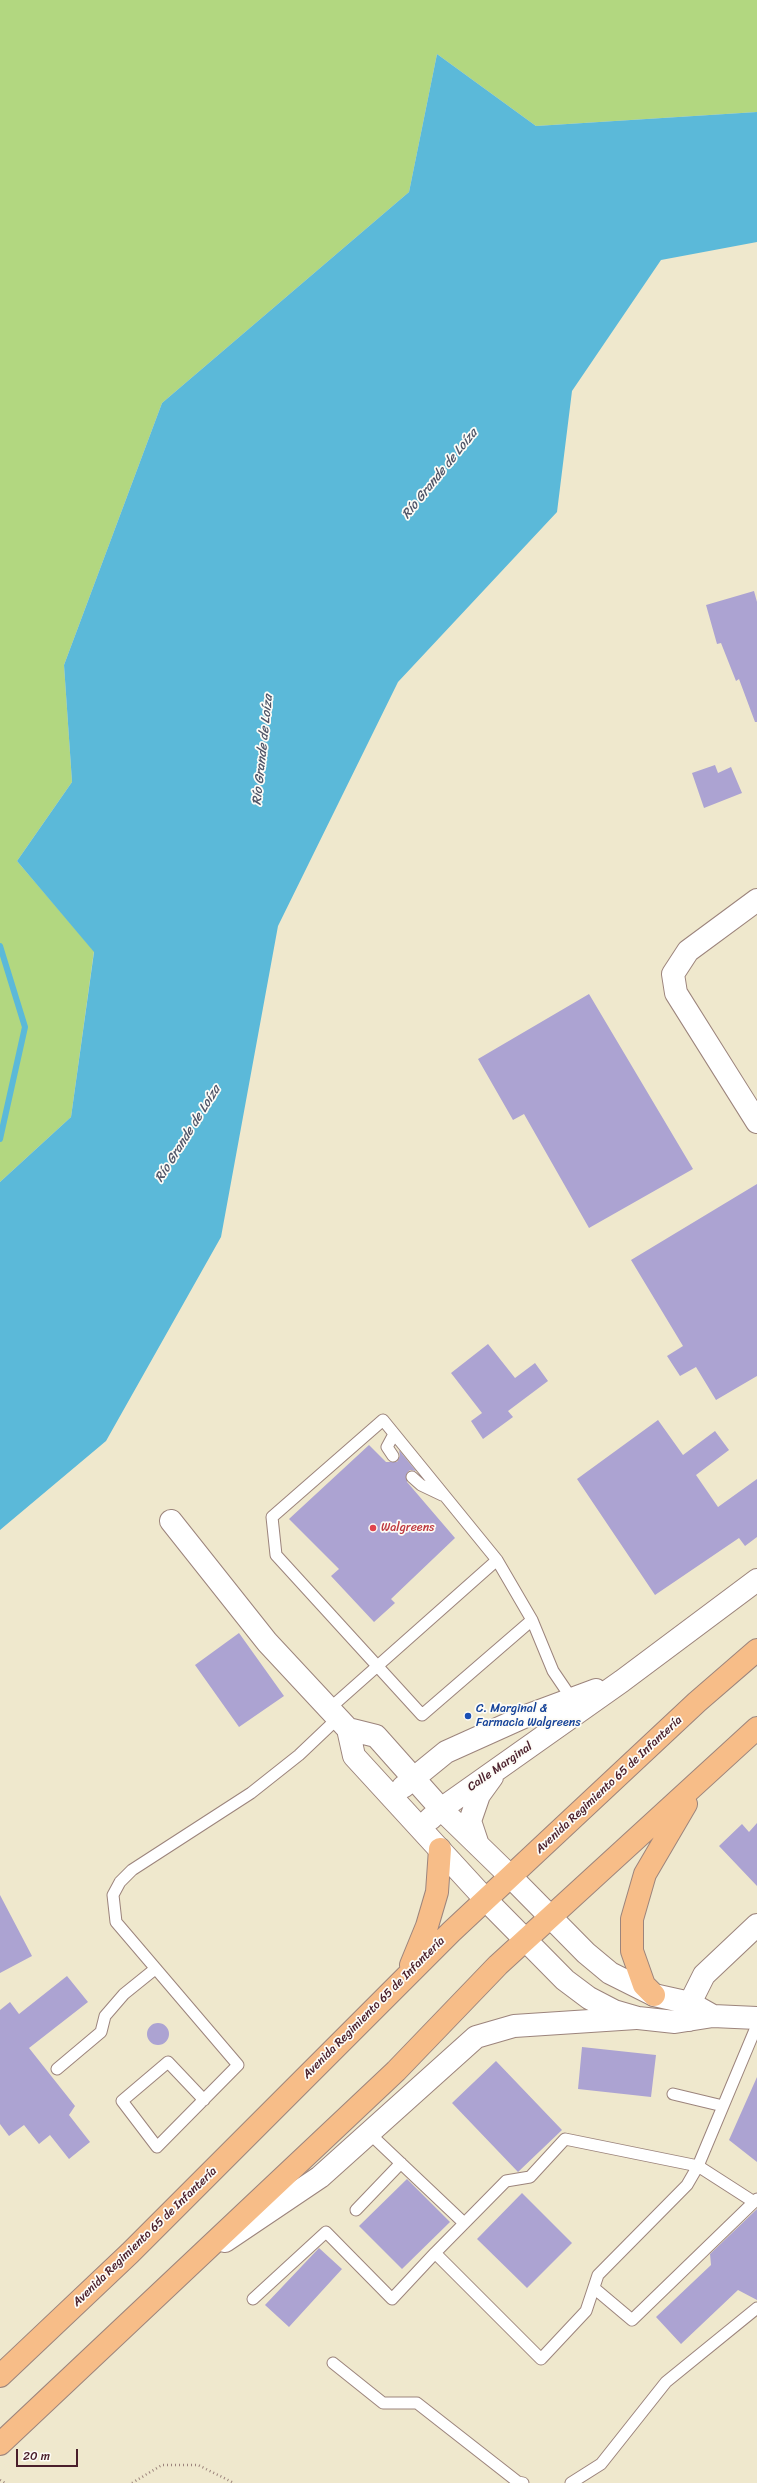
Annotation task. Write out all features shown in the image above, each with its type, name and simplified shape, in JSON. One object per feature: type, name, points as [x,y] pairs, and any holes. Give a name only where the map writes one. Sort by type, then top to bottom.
[{"type":"main road","name":"Avenida Regimiento 65 de Infantería","points":[[0,2376],[130,2253],[406,1976],[696,1702],[757,1650]]},
{"type":"main road","points":[[0,2444],[167,2289],[396,2071],[498,1965],[702,1780],[757,1728]]},
{"type":"main road","points":[[654,1995],[644,1985],[632,1952],[632,1920],[645,1874],[669,1831],[702,1780]]},
{"type":"main road","points":[[406,1976],[423,1938],[435,1899],[440,1849]]},
{"type":"street","points":[[757,900],[688,951],[673,974],[676,993],[757,1122]]},
{"type":"street","points":[[171,1521],[267,1642],[339,1719],[354,1756],[486,1900],[565,1980],[589,1998],[614,2011],[638,2018]]},
{"type":"street","name":"Calle Marginal","points":[[421,1828],[440,1809],[622,1681],[757,1580]]},
{"type":"street","name":"Calle Marginal","points":[[392,1797],[446,1752],[526,1716],[622,1681]]},
{"type":"street","points":[[339,1719],[376,1736],[440,1809],[551,1916],[586,1953],[610,1973],[689,2012],[713,2016],[757,2018]]},
{"type":"street","points":[[478,1845],[470,1821],[479,1795],[500,1766]]},
{"type":"street","points":[[197,2259],[320,2177],[476,2038],[514,2026],[638,2018],[675,2022],[689,2012],[704,1974],[757,1925]]},
{"type":"lane","points":[[532,1620],[422,1715],[376,1667],[276,1555],[272,1517],[383,1420],[497,1560],[532,1620],[553,1671],[572,1699]]},
{"type":"lane","points":[[393,1456],[387,1447],[394,1434]]},
{"type":"lane","points":[[412,1477],[421,1485],[446,1497]]},
{"type":"lane","points":[[204,2100],[168,2062],[122,2101],[157,2147],[204,2100],[238,2065],[116,1922],[113,1896],[120,1882],[132,1870],[252,1793],[299,1755],[339,1719],[376,1667],[497,1560]]},
{"type":"lane","points":[[58,2069],[101,2032],[105,2016],[124,1994],[155,1969]]},
{"type":"lane","points":[[435,2253],[541,2359],[586,2311],[598,2275],[687,2185],[698,2166],[757,2025]]},
{"type":"lane","points":[[673,2094],[723,2106]]},
{"type":"lane","points":[[369,2133],[464,2223]]},
{"type":"lane","points":[[253,2299],[326,2232],[392,2299],[506,2181],[530,2178],[566,2139],[698,2166],[755,2201],[632,2320],[594,2288]]},
{"type":"lane","points":[[356,2210],[401,2163]]},
{"type":"lane","points":[[571,2483],[601,2464],[666,2382],[757,2308]]},
{"type":"lane","points":[[333,2363],[383,2403],[417,2403],[518,2482],[523,2483]]},
{"type":"path","points":[[132,2483],[162,2465],[198,2465],[234,2483]]},
{"type":"path","points":[[0,2480],[4,2483]]},
{"type":"green space","points":[[0,0],[757,0],[757,112],[536,126],[437,54],[409,192],[162,403],[64,665],[72,782],[17,861],[94,951],[71,1117],[0,1182]]},
{"type":"water","name":"Río Grande de Loíza","points":[[437,54],[536,126],[757,112],[757,242],[661,260],[572,391],[557,512],[398,682],[278,926],[221,1237],[106,1441],[0,1530],[0,1182],[71,1117],[94,952],[17,861],[72,782],[64,665],[162,403],[409,192]]},
{"type":"building","points":[[754,591],[757,602],[757,722],[755,722],[739,679],[736,681],[721,643],[717,644],[706,605]]},
{"type":"building","points":[[715,765],[718,773],[731,767],[742,793],[704,808],[692,773]]},
{"type":"building","points":[[589,994],[693,1169],[589,1228],[524,1114],[513,1120],[478,1059]]},
{"type":"building","points":[[757,1184],[757,1376],[716,1400],[696,1367],[680,1376],[667,1356],[683,1346],[631,1260]]},
{"type":"building","points":[[488,1344],[515,1378],[535,1363],[548,1381],[508,1411],[513,1417],[483,1439],[471,1421],[482,1413],[451,1373]]},
{"type":"building","points":[[658,1420],[683,1455],[715,1431],[729,1450],[696,1475],[718,1507],[757,1479],[757,1537],[745,1546],[739,1538],[655,1595],[577,1479]]},
{"type":"building","name":"Walgreens","points":[[369,1445],[386,1462],[397,1462],[400,1456],[399,1450],[416,1471],[410,1470],[407,1473],[407,1482],[455,1538],[391,1599],[395,1603],[374,1622],[331,1576],[339,1569],[289,1519]]},
{"type":"building","points":[[239,1633],[284,1696],[239,1727],[195,1665]]},
{"type":"building","points":[[757,1823],[757,1886],[719,1846],[742,1824],[749,1832]]},
{"type":"building","points":[[0,1895],[32,1956],[0,1973]]},
{"type":"building","points":[[67,1976],[88,2002],[29,2048],[75,2106],[69,2115],[90,2142],[69,2159],[50,2135],[39,2144],[24,2125],[9,2136],[0,2124],[0,2010],[10,2002],[19,2014]]},
{"type":"building","points":[[158,2023],[166,2026],[169,2034],[166,2042],[158,2045],[150,2042],[147,2034],[150,2026]]},
{"type":"building","points":[[582,2047],[656,2055],[651,2097],[578,2089]]},
{"type":"building","points":[[496,2061],[562,2130],[518,2172],[452,2103]]},
{"type":"building","points":[[757,2077],[757,2162],[729,2140]]},
{"type":"building","points":[[407,2179],[450,2222],[402,2269],[359,2226]]},
{"type":"building","points":[[522,2193],[572,2243],[527,2288],[477,2239]]},
{"type":"building","points":[[757,2209],[757,2300],[738,2290],[681,2344],[656,2317],[711,2265],[710,2254]]},
{"type":"building","points":[[319,2248],[342,2269],[289,2327],[265,2305]]},
{"type":"waterway","points":[[0,946],[25,1027],[0,1139]]},
{"type":"place","name":"Walgreens","points":[[373,1528]]},
{"type":"place","name":"C. Marginal & Farmacia Walgreens","points":[[468,1716]]}]
